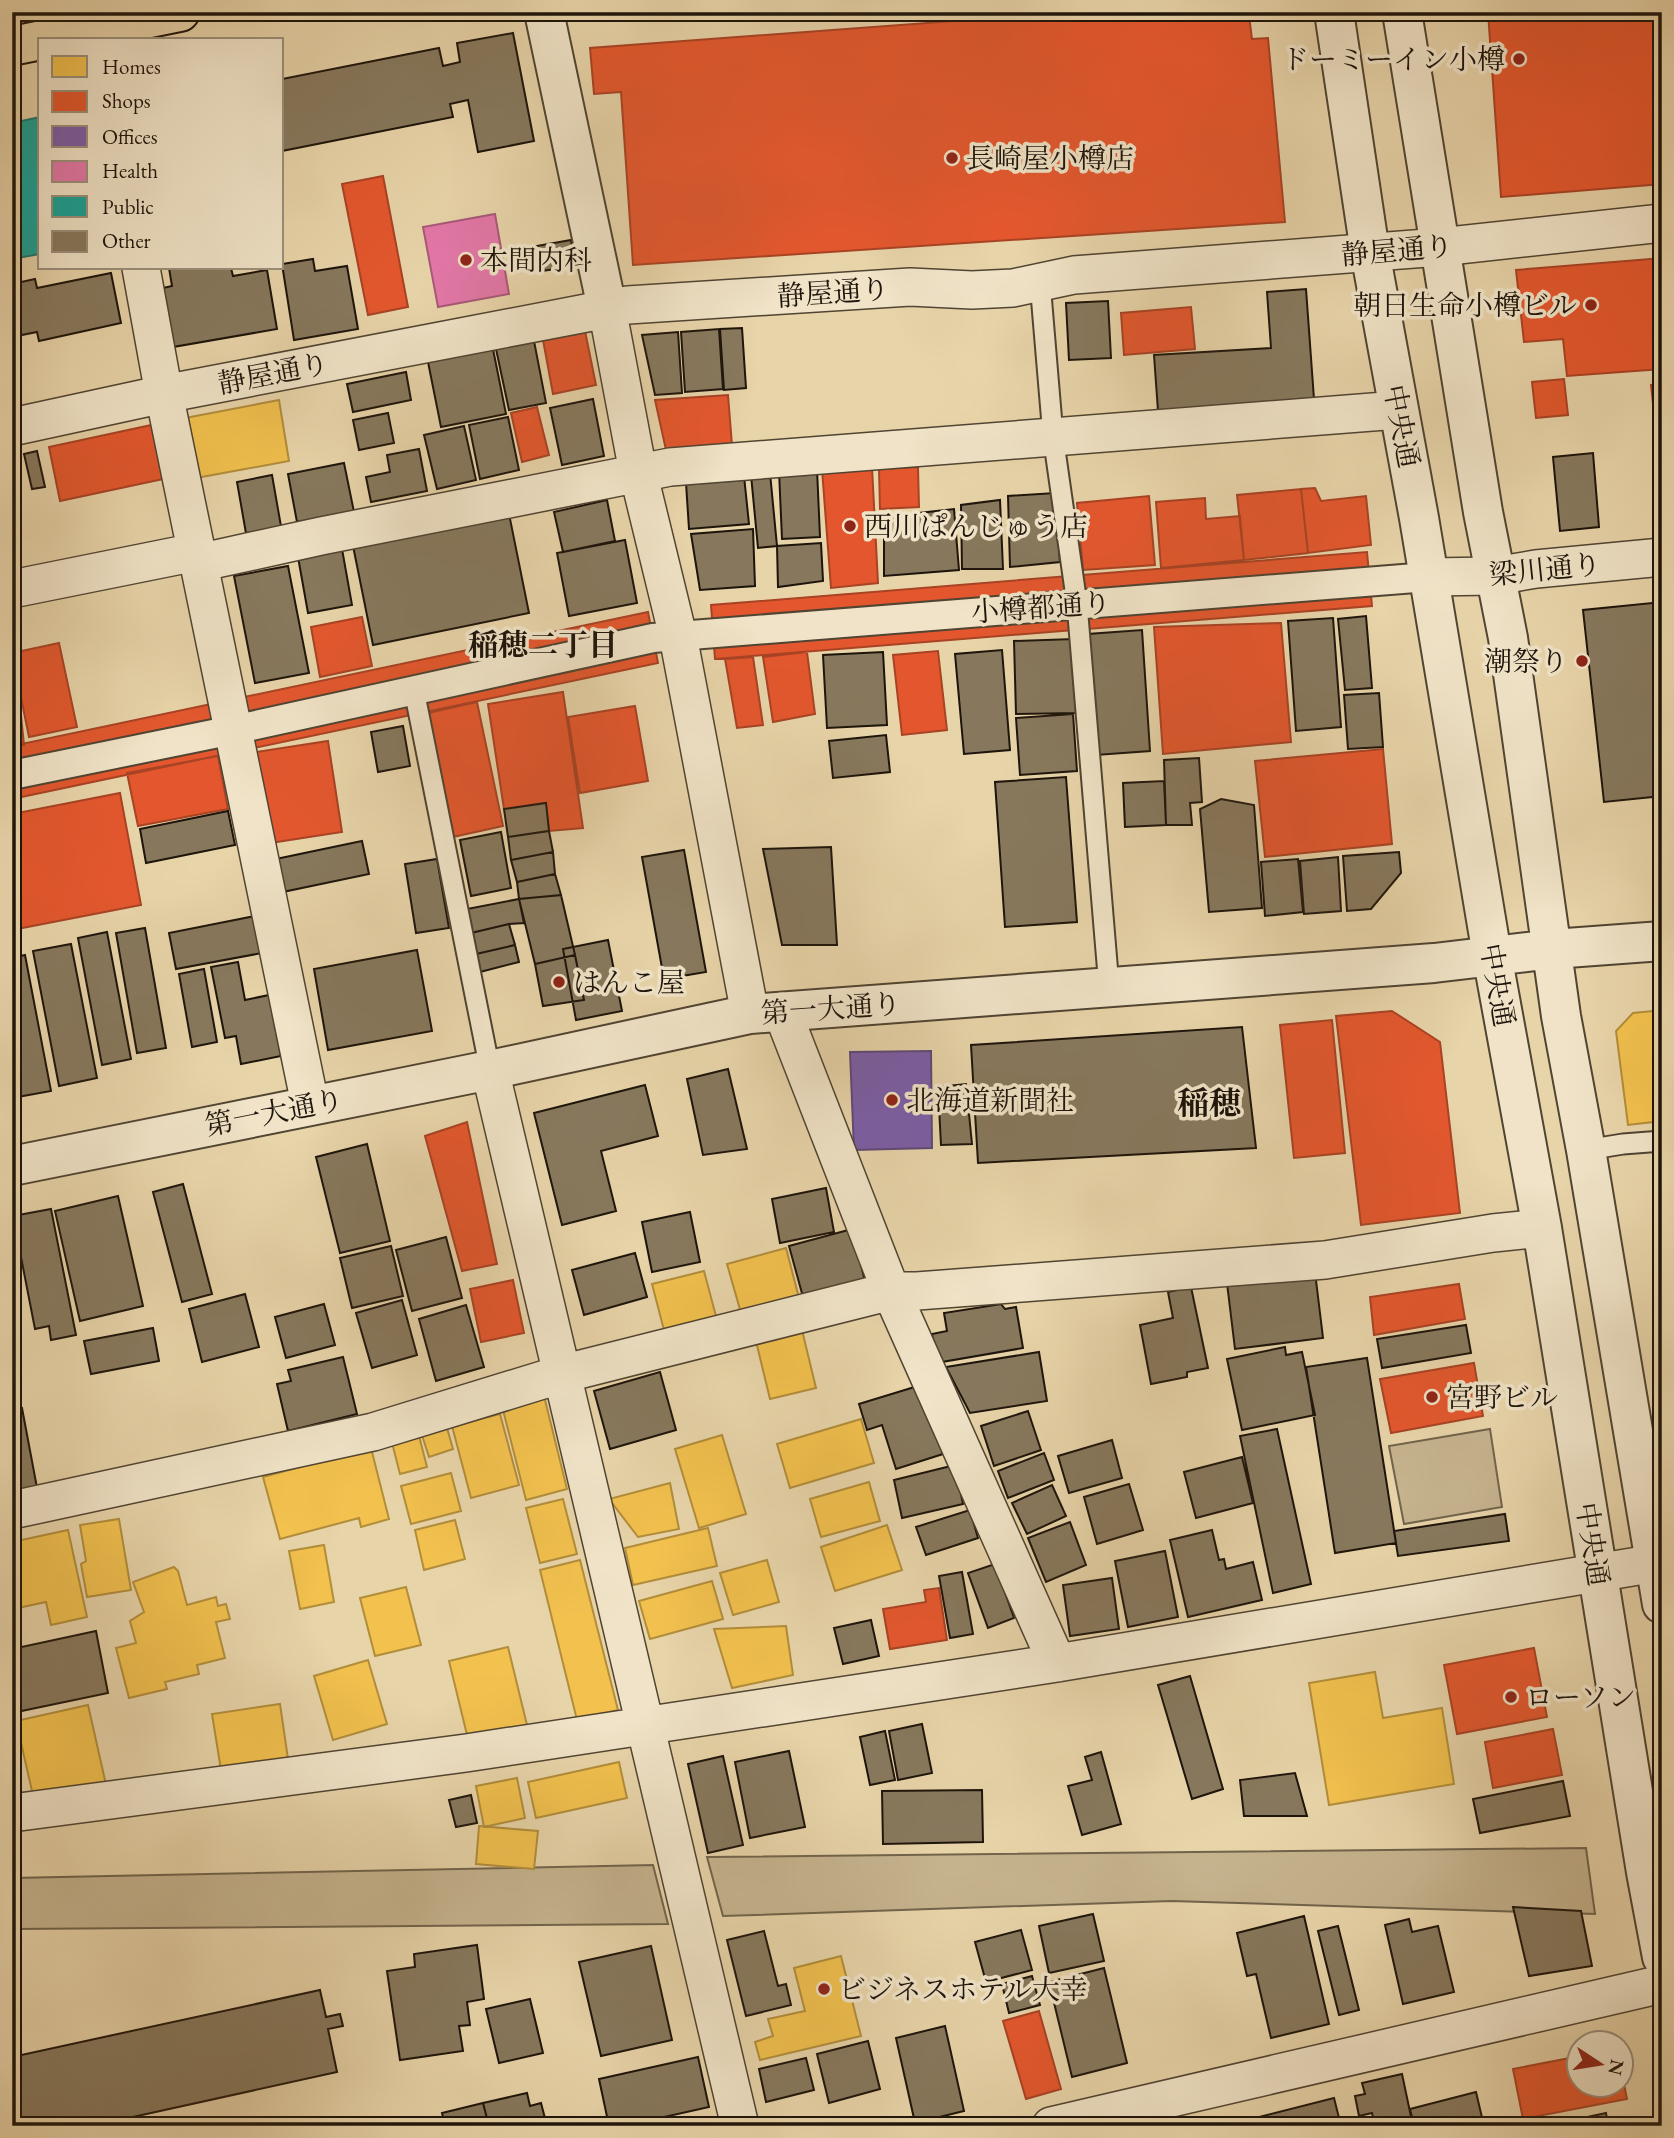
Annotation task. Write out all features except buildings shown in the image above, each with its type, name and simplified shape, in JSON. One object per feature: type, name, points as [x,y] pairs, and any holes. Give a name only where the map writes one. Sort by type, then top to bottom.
[{"type":"highway","points":[[70,38],[99,34],[180,12]]},
{"type":"highway","points":[[12,46],[38,42]]},
{"type":"street","points":[[544,12],[607,308],[665,637],[766,1013],[1057,1663]]},
{"type":"street","name":"中央通","points":[[1334,12],[1370,252],[1542,1228],[1662,1957]]},
{"type":"street","name":"中央通","points":[[1402,12],[1495,576],[1508,639],[1561,1016],[1586,1150],[1648,1445],[1662,1604]]},
{"type":"street","name":"静屋通り","points":[[12,427],[164,394],[628,304],[910,287],[972,290],[1013,288],[1074,275],[1440,247],[1662,223]]},
{"type":"street","points":[[141,270],[164,394],[310,1104]]},
{"type":"street","points":[[12,589],[197,557],[638,472],[683,466],[1398,411]]},
{"type":"street","name":"梁川通り","points":[[1428,577],[1495,576],[1536,569],[1662,557]]},
{"type":"street","name":"小樽都通り","points":[[12,775],[665,637],[1428,577]]},
{"type":"street","name":"第一大通り","points":[[12,1166],[766,1013],[1434,963],[1553,949],[1662,941]]},
{"type":"street","points":[[491,1070],[740,2126]]},
{"type":"street","points":[[12,1510],[373,1432],[562,1374],[891,1291],[1325,1260],[1493,1233],[1542,1228]]},
{"type":"street","points":[[12,1813],[466,1753],[1057,1663],[1658,1563]]},
{"type":"street","points":[[1051,2126],[1662,1983]]},
{"type":"lane","points":[[1040,282],[1053,436],[1077,604],[1109,987]]},
{"type":"lane","points":[[414,690],[491,1070]]},
{"type":"lane","points":[[1586,1150],[1662,1141]]},
{"type":"shaded area","points":[[1490,1429],[1502,1507],[1404,1524],[1389,1446]]},
{"type":"shaded area","points":[[1586,1848],[1595,1914],[1171,1901],[723,1916],[707,1857]]},
{"type":"shaded area","points":[[653,1865],[668,1924],[12,1929],[12,1878]]},
{"type":"place","name":"ドーミーイン小樽","points":[[1519,59]]},
{"type":"place","name":"長崎屋小樽店","points":[[952,158]]},
{"type":"place","name":"本間内科","points":[[466,260]]},
{"type":"place","name":"朝日生命小樽ビル","points":[[1591,305]]},
{"type":"place","name":"西川ぱんじゅう店","points":[[850,526]]},
{"type":"place","name":"潮祭り","points":[[1582,661]]},
{"type":"place","name":"はんこ屋","points":[[559,982]]},
{"type":"place","name":"北海道新聞社","points":[[892,1100]]},
{"type":"place","name":"宮野ビル","points":[[1432,1397]]},
{"type":"place","name":"ローソン","points":[[1511,1697]]},
{"type":"place","name":"ビジネスホテル大幸","points":[[824,1989]]},
{"type":"district","name":"稲穂二丁目","points":[[543,645]]},
{"type":"district","name":"稲穂","points":[[1209,1103]]}]
